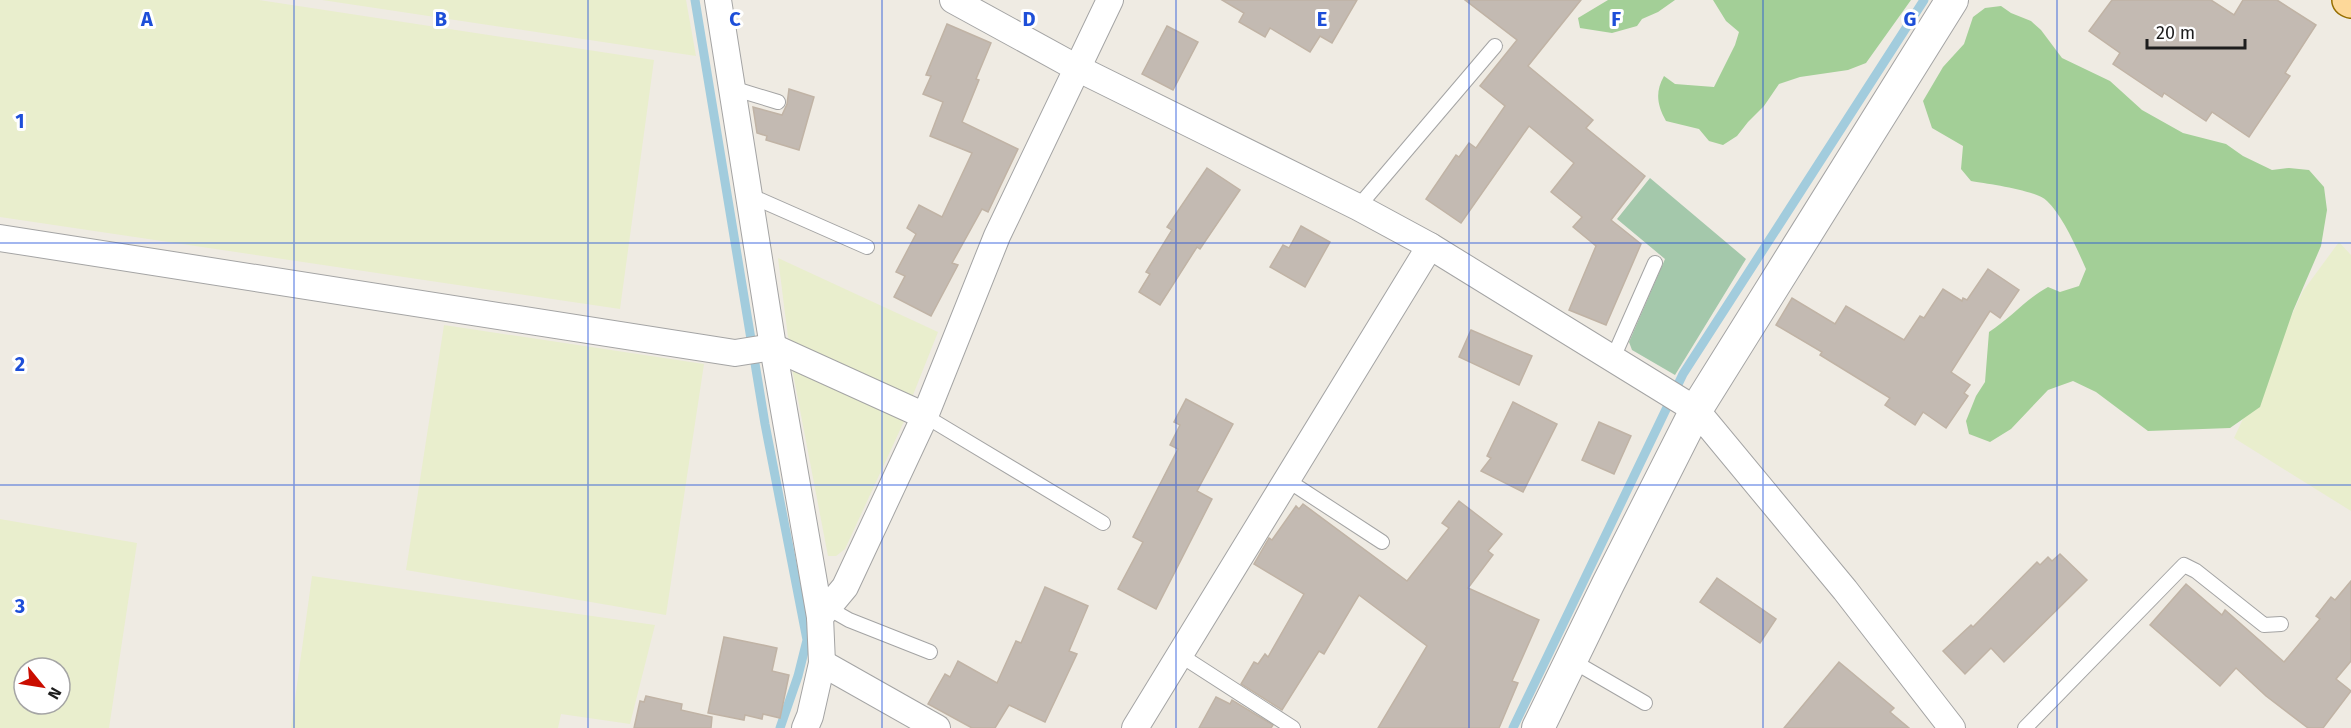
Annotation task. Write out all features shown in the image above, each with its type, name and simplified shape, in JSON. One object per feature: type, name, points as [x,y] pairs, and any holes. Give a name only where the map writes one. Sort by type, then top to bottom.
[{"type":"street","points":[[718,0],[773,347],[824,613],[822,663],[810,716],[805,728]]},
{"type":"street","points":[[953,0],[1077,68],[1358,207],[1430,246],[1696,410],[1845,590],[1952,728]]},
{"type":"street","points":[[824,613],[845,587],[925,416],[997,236],[1110,0]]},
{"type":"street","points":[[1538,728],[1696,410],[1952,0]]},
{"type":"street","points":[[0,238],[735,353],[773,347],[925,416]]},
{"type":"street","points":[[1142,725],[1180,655],[1430,246]]},
{"type":"street","points":[[822,663],[937,728]]},
{"type":"lane","points":[[1358,207],[1495,46]]},
{"type":"lane","points":[[732,87],[778,102]]},
{"type":"lane","points":[[749,195],[867,247]]},
{"type":"lane","points":[[1613,358],[1655,263]]},
{"type":"lane","points":[[925,416],[1103,522]]},
{"type":"lane","points":[[1287,480],[1382,542]]},
{"type":"lane","points":[[2025,728],[2184,565],[2196,571],[2264,625],[2281,624]]},
{"type":"lane","points":[[824,613],[849,620],[930,652]]},
{"type":"lane","points":[[1180,655],[1293,728]]},
{"type":"lane","points":[[1571,660],[1645,703]]},
{"type":"green space","points":[[0,0],[259,0],[654,60],[620,309],[0,217]]},
{"type":"green space","points":[[322,0],[686,0],[696,56]]},
{"type":"green space","points":[[1608,0],[1675,0],[1658,12],[1642,19],[1637,26],[1612,33],[1580,28],[1578,18]]},
{"type":"green space","points":[[1713,0],[1911,0],[1866,63],[1848,70],[1800,77],[1779,84],[1764,106],[1737,136],[1723,145],[1709,141],[1699,129],[1666,121],[1658,98],[1664,76],[1675,84],[1714,87],[1739,32],[1726,21]]},
{"type":"green space","points":[[2001,6],[2031,21],[2041,30],[2062,58],[2110,81],[2142,110],[2183,133],[2226,144],[2243,156],[2272,170],[2289,168],[2309,170],[2324,187],[2327,210],[2321,246],[2293,311],[2260,407],[2230,428],[2148,431],[2096,392],[2073,381],[2048,390],[2011,429],[1990,442],[1969,434],[1966,421],[1976,396],[1985,382],[1989,332],[2048,287],[2060,292],[2079,286],[2086,269],[2064,224],[2047,201],[2023,191],[1971,181],[1961,169],[1963,146],[1932,128],[1923,101],[1943,67],[1964,44],[1973,17],[1985,8]]},
{"type":"green space","points":[[1650,178],[1746,259],[1675,375],[1632,350],[1629,342],[1665,259],[1617,219]]},
{"type":"green space","points":[[2339,242],[2351,255],[2351,511],[2234,438],[2303,291]]},
{"type":"green space","points":[[778,258],[938,332],[911,400],[794,344],[788,337]]},
{"type":"green space","points":[[444,325],[704,364],[666,615],[406,570]]},
{"type":"green space","points":[[791,363],[906,417],[845,549],[836,556],[828,556]]},
{"type":"green space","points":[[0,519],[137,543],[109,728],[0,728]]},
{"type":"green space","points":[[312,576],[655,625],[630,724],[561,714],[558,728],[291,728]]},
{"type":"building","points":[[1222,0],[1357,0],[1332,43],[1320,36],[1310,52],[1270,28],[1265,37],[1239,22],[1244,13]]},
{"type":"building","points":[[1465,0],[1581,0],[1528,66],[1593,120],[1586,128],[1645,176],[1611,220],[1641,244],[1606,325],[1569,310],[1596,246],[1573,227],[1582,217],[1551,192],[1574,163],[1529,126],[1461,223],[1426,199],[1456,155],[1459,157],[1469,143],[1476,148],[1505,106],[1480,86],[1517,40]]},
{"type":"building","points":[[2112,0],[2211,0],[2234,15],[2243,0],[2277,0],[2316,25],[2285,73],[2290,76],[2249,137],[2212,112],[2206,121],[2164,93],[2162,97],[2113,64],[2120,53],[2089,31]]},
{"type":"building","points":[[947,24],[991,43],[962,122],[1018,149],[988,212],[982,209],[952,263],[958,265],[931,316],[894,297],[905,276],[896,272],[916,234],[907,228],[919,205],[942,217],[972,153],[930,136],[943,102],[923,94],[931,76],[926,75]]},
{"type":"building","points":[[1167,26],[1198,42],[1173,90],[1142,74]]},
{"type":"building","points":[[789,89],[814,97],[799,150],[766,140],[767,136],[757,133],[753,107],[782,115],[787,104]]},
{"type":"building","points":[[1207,168],[1240,190],[1200,249],[1197,247],[1160,305],[1139,292],[1150,274],[1146,272],[1172,230],[1167,227]]},
{"type":"building","points":[[1301,226],[1330,242],[1305,287],[1270,267],[1283,245],[1289,248]]},
{"type":"building","points":[[1988,269],[2019,290],[2000,318],[1990,311],[1951,372],[1970,385],[1964,393],[1968,396],[1946,428],[1923,412],[1915,425],[1885,405],[1890,398],[1820,355],[1822,352],[1776,325],[1792,298],[1835,324],[1846,306],[1904,340],[1920,316],[1924,318],[1943,289],[1962,301],[1963,298],[1967,300]]},
{"type":"building","points":[[1471,330],[1532,356],[1519,385],[1459,357]]},
{"type":"building","points":[[1186,399],[1233,424],[1197,491],[1212,499],[1156,609],[1118,589],[1143,542],[1133,537],[1178,449],[1170,445],[1180,425],[1174,422]]},
{"type":"building","points":[[1513,402],[1557,424],[1523,492],[1481,471],[1491,458],[1487,456]]},
{"type":"building","points":[[1599,422],[1631,436],[1614,474],[1582,460]]},
{"type":"building","points":[[1459,501],[1502,534],[1488,551],[1493,555],[1468,588],[1539,620],[1512,681],[1518,683],[1499,728],[1378,728],[1427,646],[1359,595],[1324,654],[1319,651],[1282,710],[1241,684],[1254,662],[1258,664],[1265,654],[1268,657],[1304,594],[1254,564],[1269,538],[1272,540],[1296,506],[1299,509],[1303,504],[1407,581],[1449,528],[1442,523]]},
{"type":"building","points":[[2060,554],[2087,580],[2004,662],[1991,648],[1965,674],[1943,651],[1971,625],[1973,627],[2037,562],[2040,565],[2048,557],[2052,561]]},
{"type":"building","points":[[1717,578],[1776,619],[1760,643],[1700,602]]},
{"type":"building","points":[[2351,581],[2351,661],[2336,679],[2351,691],[2323,728],[2308,728],[2266,696],[2236,668],[2220,686],[2150,625],[2186,584],[2222,615],[2225,610],[2284,662],[2320,619],[2316,616],[2331,597],[2335,600]]},
{"type":"building","points":[[1045,587],[1088,606],[1069,651],[1077,654],[1045,722],[1009,705],[995,728],[972,728],[928,704],[945,674],[950,677],[958,661],[997,683],[1016,641],[1021,643]]},
{"type":"building","points":[[724,637],[777,648],[772,671],[789,675],[780,718],[763,714],[762,719],[745,715],[744,720],[708,713]]},
{"type":"building","points":[[1839,662],[1894,708],[1890,712],[1909,728],[1784,728]]},
{"type":"building","points":[[646,696],[682,704],[681,710],[712,717],[711,728],[634,728],[640,701],[644,702]]},
{"type":"building","points":[[1216,697],[1230,704],[1232,700],[1273,725],[1271,728],[1199,728]]},
{"type":"waterway","points":[[695,0],[765,424],[807,640],[798,676],[780,728]]},
{"type":"waterway","points":[[1513,728],[1683,374],[1924,0]]}]
